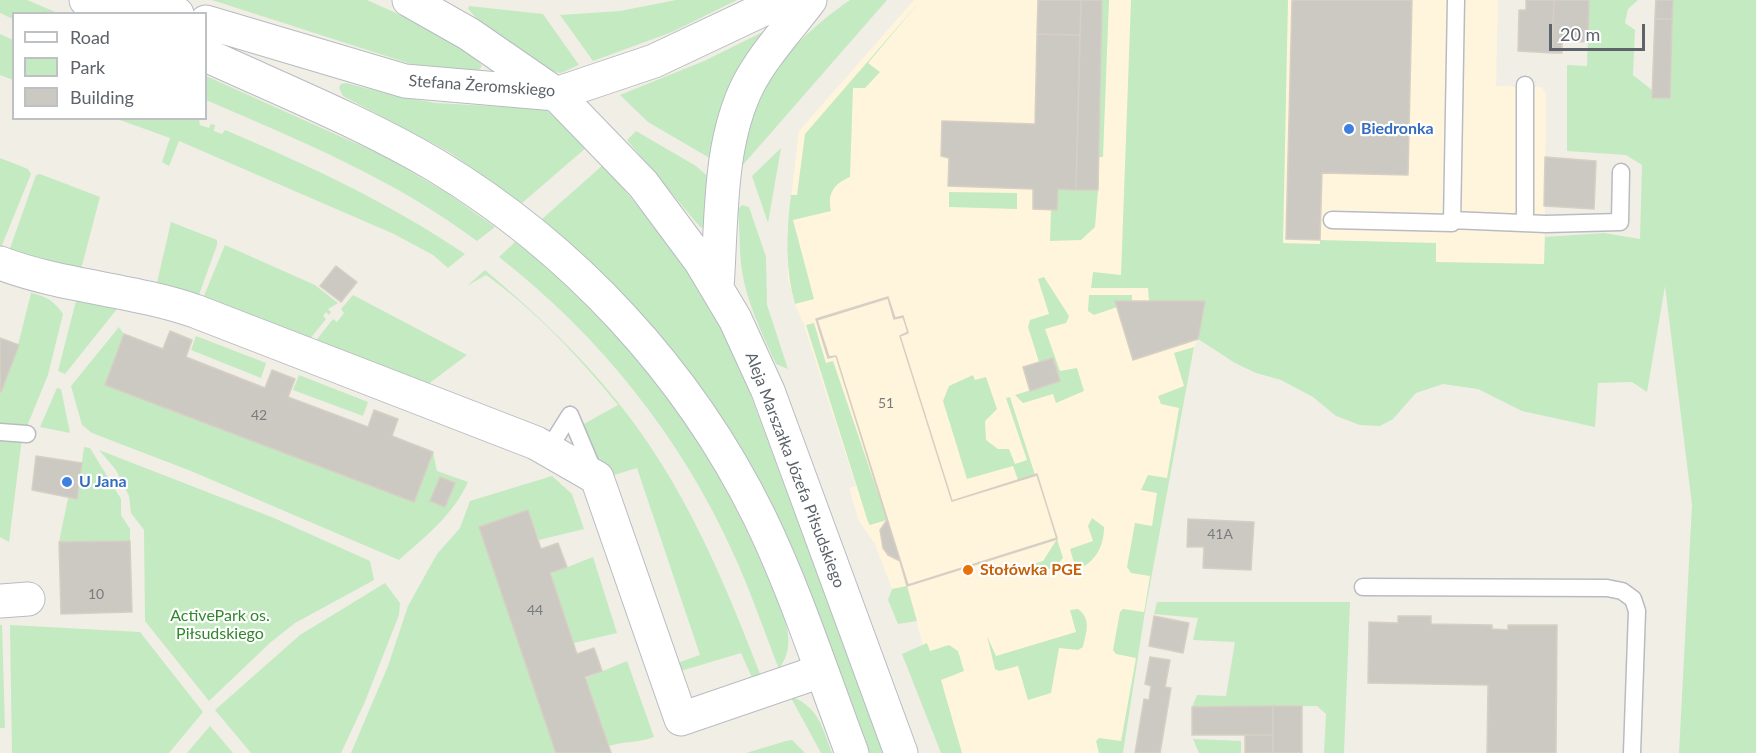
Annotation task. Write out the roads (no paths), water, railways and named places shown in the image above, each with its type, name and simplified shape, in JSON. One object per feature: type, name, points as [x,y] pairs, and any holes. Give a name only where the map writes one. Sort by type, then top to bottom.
[{"type":"street","points":[[86,0],[111,12]]},
{"type":"street","points":[[132,0],[171,12]]},
{"type":"street","name":"Aleja Marszałka Józefa Piłsudskiego","points":[[409,0],[469,34],[556,94],[643,184],[673,220],[717,287],[768,391],[901,753]]},
{"type":"street","name":"Stefana Żeromskiego","points":[[207,22],[405,81],[556,94],[654,61],[783,0]]},
{"type":"street","points":[[717,287],[726,172],[739,108],[760,67],[810,0]]},
{"type":"street","points":[[207,55],[356,123],[443,171],[518,223],[612,308],[680,387],[742,484],[771,543],[852,753]]},
{"type":"street","points":[[0,263],[26,272],[175,304],[548,450],[597,478],[681,719],[821,671]]},
{"type":"lane","points":[[1332,220],[1452,223],[1456,0]]},
{"type":"lane","points":[[1525,85],[1525,222]]},
{"type":"lane","points":[[1451,220],[1620,222],[1621,172]]},
{"type":"lane","points":[[0,432],[27,434]]},
{"type":"lane","points":[[1363,587],[1579,587],[1622,591],[1633,599],[1636,612],[1632,753]]},
{"type":"place","name":"Biedronka","points":[[1349,129]]},
{"type":"place","name":"U Jana","points":[[67,482]]},
{"type":"place","name":"Stołówka PGE","points":[[968,570]]},
{"type":"park label","name":"ActivePark os. Piłsudskiego","points":[[220,625]]}]
